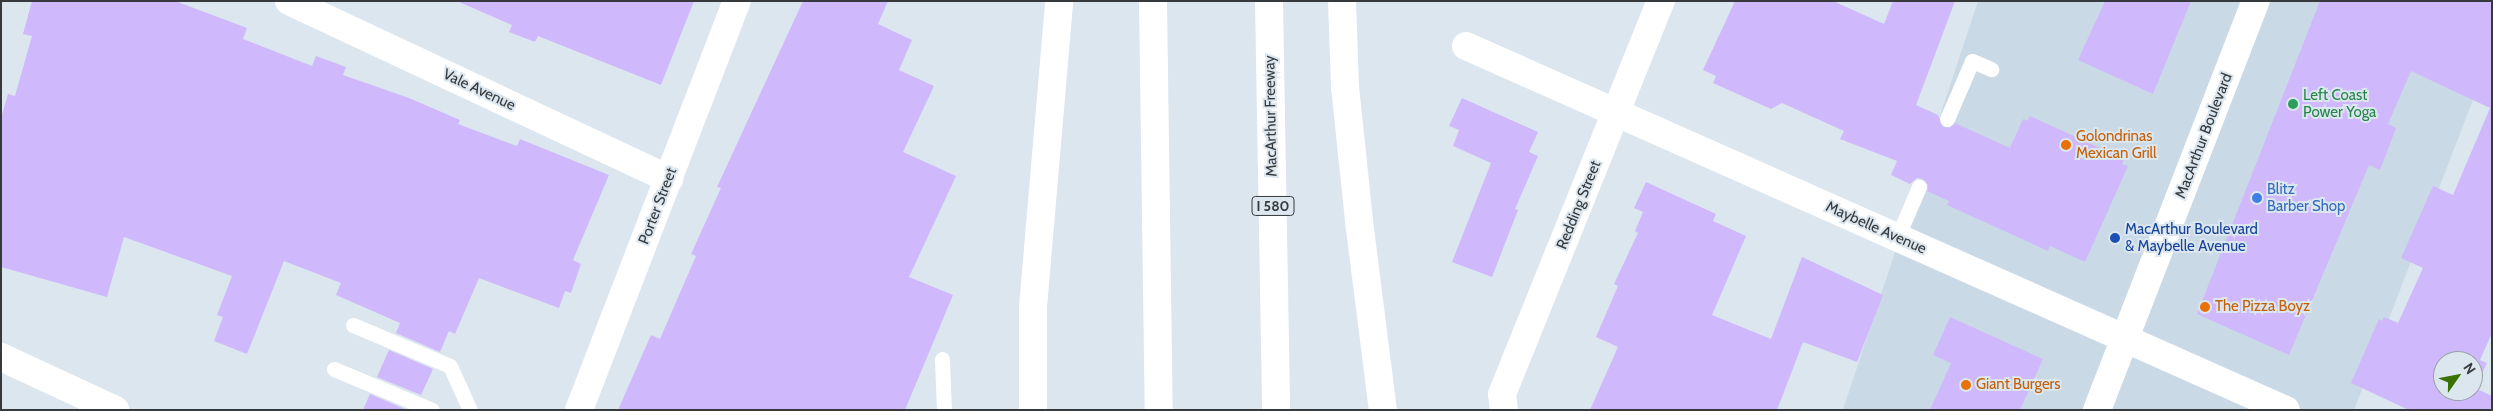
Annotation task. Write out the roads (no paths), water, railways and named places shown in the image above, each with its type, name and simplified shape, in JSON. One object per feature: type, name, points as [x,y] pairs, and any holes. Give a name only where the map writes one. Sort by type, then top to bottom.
[{"type":"main road","name":"Vale Avenue","points":[[289,1],[669,179]]},
{"type":"main road","name":"Porter Street","points":[[579,410],[737,1]]},
{"type":"main road","points":[[1033,410],[1033,307],[1056,64],[1059,1]]},
{"type":"main road","points":[[1153,1],[1159,410]]},
{"type":"main road","name":"MacArthur Freeway","points":[[1269,1],[1276,410]]},
{"type":"main road","points":[[1342,1],[1345,87],[1358,211],[1383,410]]},
{"type":"main road","name":"Redding Street","points":[[1504,410],[1502,394],[1661,1]]},
{"type":"main road","name":"MacArthur Boulevard","points":[[2097,410],[2256,1]]},
{"type":"main road","name":"Maybelle Avenue","points":[[1466,46],[2286,410]]},
{"type":"main road","points":[[1,358],[115,410]]},
{"type":"lane","points":[[1947,119],[1972,62],[1991,69]]},
{"type":"lane","points":[[1897,238],[1919,188]]},
{"type":"lane","points":[[353,324],[450,366],[470,410]]},
{"type":"lane","points":[[942,359],[944,410]]},
{"type":"lane","points":[[334,369],[432,410]]},
{"type":"place","name":"Left Coast Power Yoga","points":[[2293,104]]},
{"type":"place","name":"Golondrinas Mexican Grill","points":[[2066,145]]},
{"type":"place","name":"Blitz Barber Shop","points":[[2257,198]]},
{"type":"place","name":"MacArthur Boulevard & Maybelle Avenue","points":[[2115,238]]},
{"type":"place","name":"The Pizza Boyz","points":[[2205,307]]},
{"type":"place","name":"Giant Burgers","points":[[1966,385]]}]
